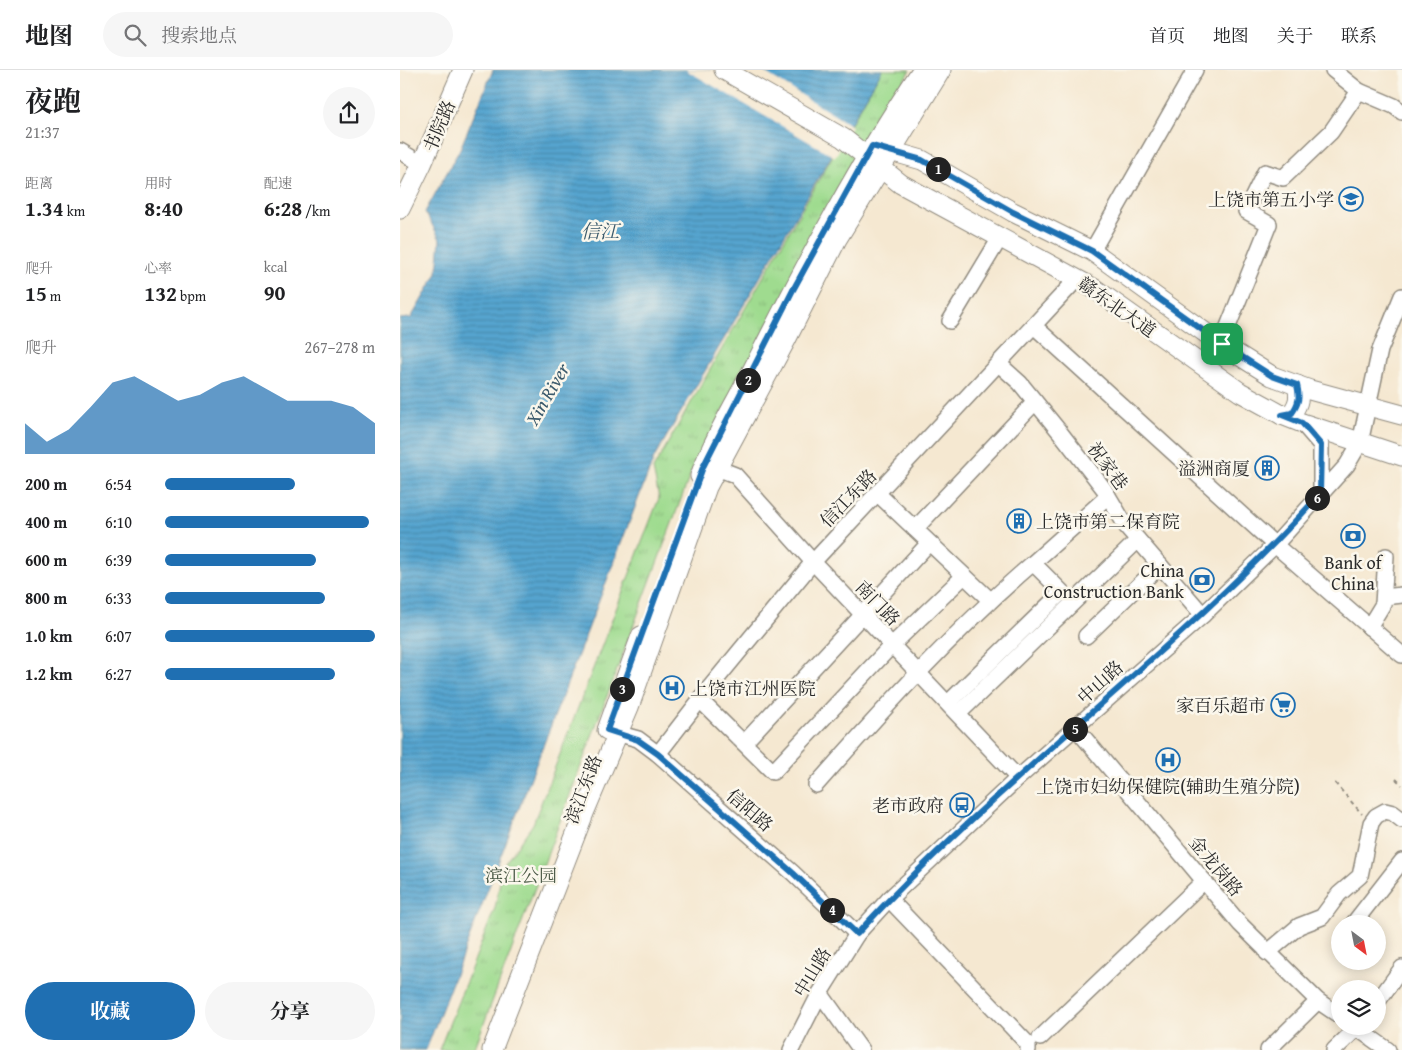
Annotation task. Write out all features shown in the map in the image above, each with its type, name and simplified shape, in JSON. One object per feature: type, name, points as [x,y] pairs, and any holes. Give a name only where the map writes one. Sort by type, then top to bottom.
[{"type":"main road","name":"书院路","points":[[400,209],[463,70]]},
{"type":"main road","name":"赣东北大道","points":[[724,70],[843,138],[886,160],[901,184],[1078,279],[1240,392],[1282,415],[1302,423],[1402,456]]},
{"type":"main road","name":"滨江东路","points":[[482,1050],[612,732],[656,635],[707,487],[711,466],[793,290],[869,151],[922,70]]},
{"type":"main road","name":"滨江东路","points":[[711,466],[786,340],[837,239],[941,70]]},
{"type":"main road","points":[[886,160],[922,160],[1013,212],[1092,251],[1222,344],[1272,376],[1402,415]]},
{"type":"main road","points":[[1282,415],[1292,413],[1297,406],[1300,396],[1297,385]]},
{"type":"main road","name":"滨江东路","points":[[492,1050],[584,812],[612,732]]},
{"type":"street","points":[[1092,251],[1195,70]]},
{"type":"street","points":[[1333,70],[1359,90],[1400,105]]},
{"type":"street","points":[[1222,344],[1269,224],[1246,211],[1265,172],[1283,178],[1331,132],[1359,90]]},
{"type":"street","points":[[400,151],[422,164]]},
{"type":"street","points":[[950,321],[1000,238]]},
{"type":"street","name":"信江东路","points":[[658,754],[813,562],[1078,279]]},
{"type":"street","name":"中山路","points":[[791,1050],[820,993],[857,934],[889,899],[1018,778],[1203,615],[1275,545],[1347,465],[1360,443],[1380,350],[1402,296]]},
{"type":"street","points":[[1034,326],[1275,545],[1402,655]]},
{"type":"street","name":"祝家巷","points":[[1000,364],[1036,402],[1108,496],[1126,526],[1203,615]]},
{"type":"street","points":[[915,529],[1036,402]]},
{"type":"street","points":[[1302,423],[1321,445],[1320,494]]},
{"type":"street","name":"南门路","points":[[711,466],[735,475],[813,562],[1018,778]]},
{"type":"street","points":[[878,494],[990,600]]},
{"type":"street","points":[[816,785],[918,672],[990,600],[1108,496]]},
{"type":"street","points":[[953,708],[1138,540]]},
{"type":"street","points":[[744,743],[929,542]]},
{"type":"street","points":[[1369,627],[1384,604],[1386,556]]},
{"type":"street","points":[[953,708],[1062,592],[1034,563]]},
{"type":"street","points":[[1086,636],[1160,565]]},
{"type":"street","points":[[700,700],[774,772],[892,645],[958,568]]},
{"type":"street","points":[[1384,596],[1402,596]]},
{"type":"street","name":"金龙岗路","points":[[1076,728],[1267,953],[1318,1001],[1331,1010]]},
{"type":"street","name":"信阳路","points":[[612,732],[638,740],[658,754],[793,873],[857,934]]},
{"type":"street","points":[[1267,953],[1298,926],[1322,917],[1339,894],[1360,876],[1371,823],[1376,816],[1385,810],[1402,820]]},
{"type":"street","points":[[1360,915],[1402,861]]},
{"type":"street","points":[[1040,1038],[1204,881]]},
{"type":"street","points":[[889,899],[1028,1044],[1028,1050]]},
{"type":"street","points":[[1386,990],[1402,968]]},
{"type":"street","points":[[820,993],[862,1050]]},
{"type":"street","points":[[1268,1050],[1318,1001]]},
{"type":"street","points":[[1334,1050],[1348,1035]]},
{"type":"street","points":[[1367,1035],[1388,1050]]},
{"type":"path","points":[[1396,779],[1402,786]]},
{"type":"path","points":[[1334,783],[1371,823]]},
{"type":"green space","name":"滨江公园","points":[[882,70],[910,70],[842,185],[692,470],[474,1050],[439,1050],[495,908],[503,866],[533,824],[659,498],[653,469]]},
{"type":"water","name":"信江","points":[[493,70],[882,70],[654,458],[426,1050],[400,1050],[400,319],[411,318],[437,273],[440,239],[425,212],[460,149]]},
{"type":"pier","points":[[686,70],[761,70],[852,126],[835,157]]},
{"type":"place","name":"上饶市第五小学","points":[[1351,199]]},
{"type":"place","name":"溢洲商厦","points":[[1267,468]]},
{"type":"place","name":"上饶市第二保育院","points":[[1019,521]]},
{"type":"place","name":"Bank of China","points":[[1353,536]]},
{"type":"place","name":"China Construction Bank","points":[[1202,580]]},
{"type":"place","name":"上饶市江州医院","points":[[672,688]]},
{"type":"place","name":"家百乐超市","points":[[1283,705]]},
{"type":"place","name":"上饶市妇幼保健院(辅助生殖分院)","points":[[1168,760]]},
{"type":"place","name":"老市政府","points":[[962,805]]},
{"type":"route","points":[[872,146],[922,160],[1013,212],[1092,251],[1222,344],[1272,376],[1297,385],[1300,396],[1297,406],[1292,413],[1282,415],[1302,423],[1321,445],[1320,494],[1275,545],[1203,615],[1018,778],[889,899],[857,934],[793,873],[658,754],[638,740],[607,730],[703,467],[793,290],[872,146]]},
{"type":"water label","name":"Xin River","points":[[547,394]]}]
